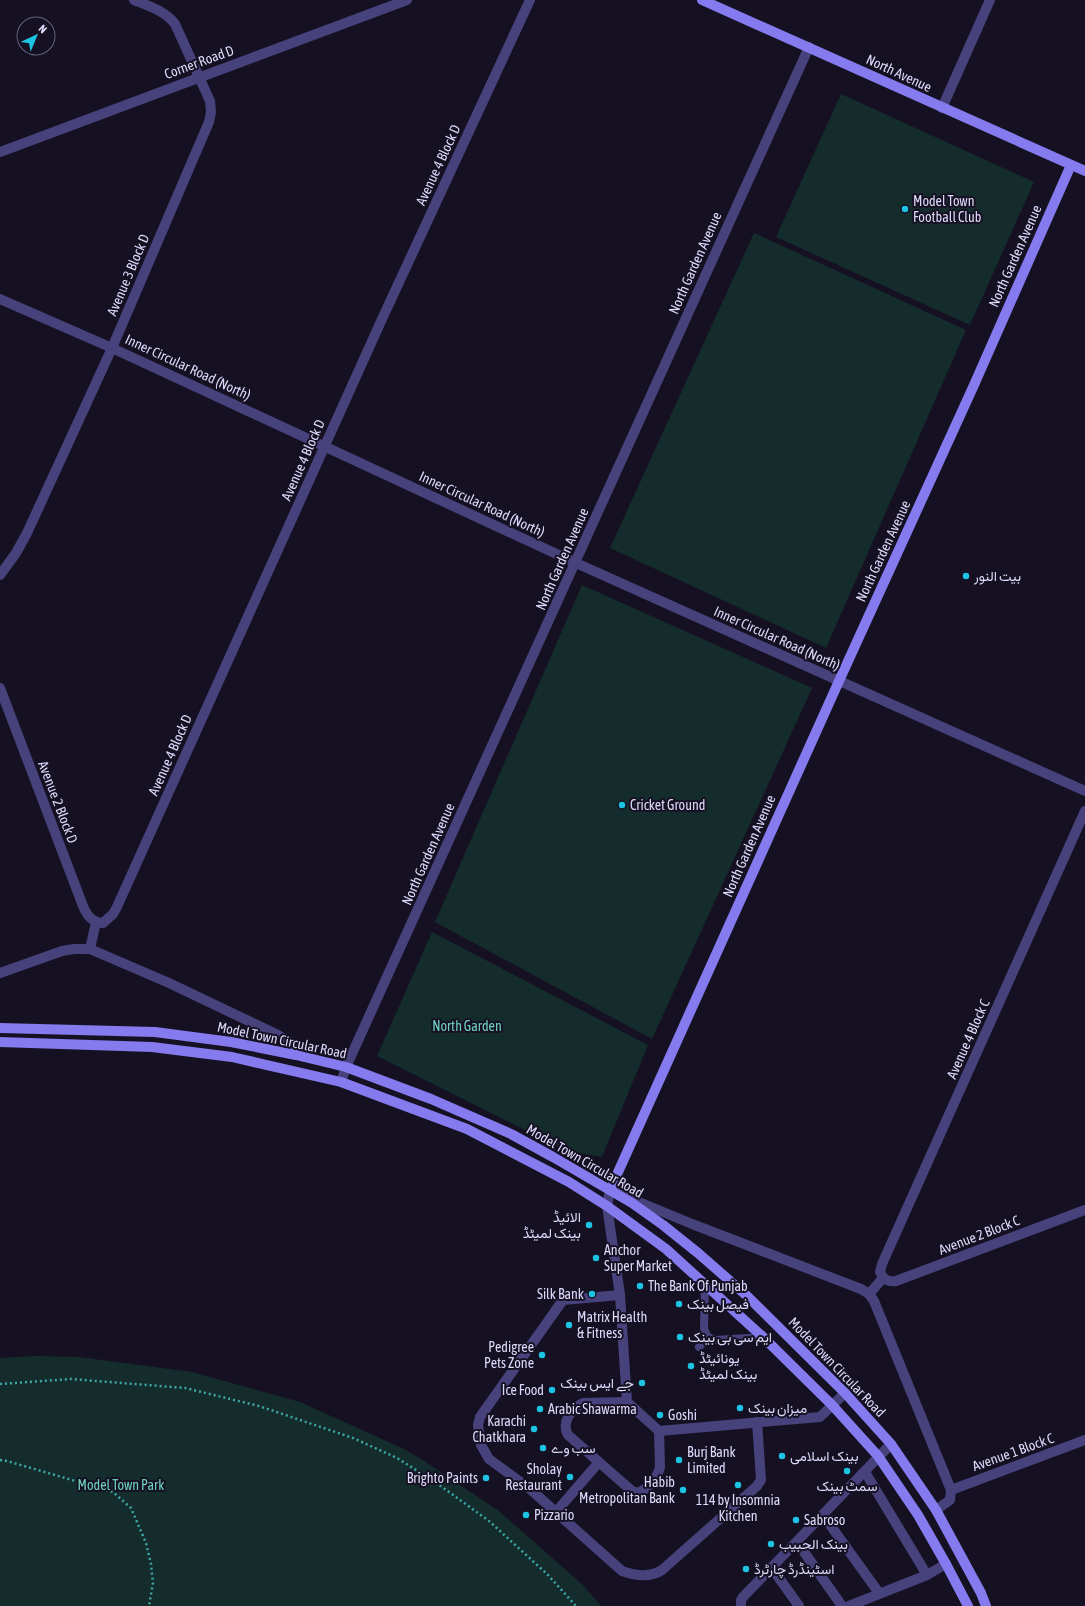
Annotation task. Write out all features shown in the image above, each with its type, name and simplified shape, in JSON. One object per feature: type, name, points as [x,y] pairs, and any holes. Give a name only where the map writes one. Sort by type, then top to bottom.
[{"type":"main road","name":"North Avenue","points":[[702,0],[1085,171]]},
{"type":"main road","name":"North Garden Avenue","points":[[610,1190],[977,378],[1071,165]]},
{"type":"main road","name":"Model Town Circular Road","points":[[0,1028],[155,1032],[231,1042],[346,1067],[432,1099],[477,1118],[523,1140],[610,1190],[663,1225],[698,1253],[746,1295],[845,1393],[891,1444],[936,1510],[981,1593],[986,1606]]},
{"type":"main road","name":"Model Town Circular Road","points":[[0,1042],[152,1047],[232,1058],[341,1082],[467,1129],[569,1182],[607,1206],[666,1249],[705,1283],[832,1406],[878,1456],[918,1515],[968,1606]]},
{"type":"street","name":"Avenue 3 Block D","points":[[0,575],[16,553],[27,533],[112,348],[209,122],[211,112],[210,101],[181,36],[171,18],[164,13],[134,0]]},
{"type":"street","name":"Corner Road D","points":[[0,152],[407,0]]},
{"type":"street","name":"Avenue 4 Block D","points":[[96,922],[103,923],[116,909],[325,445],[530,0]]},
{"type":"street","points":[[942,108],[990,0]]},
{"type":"street","name":"North Garden Avenue","points":[[341,1082],[346,1067],[809,47]]},
{"type":"street","name":"Inner Circular Road (North)","points":[[0,299],[325,445],[576,563],[1085,791]]},
{"type":"street","name":"Avenue 2 Block D","points":[[0,688],[83,906],[87,915],[96,922]]},
{"type":"street","name":"Avenue 4 Block C","points":[[883,1278],[880,1272],[882,1264],[1085,811]]},
{"type":"street","points":[[90,949],[96,922]]},
{"type":"street","points":[[0,973],[62,951],[74,948],[90,949],[169,983],[278,1035],[294,1045],[297,1050],[296,1055]]},
{"type":"street","points":[[627,1402],[620,1295],[607,1206],[610,1190],[692,1224],[861,1289],[869,1294],[874,1301],[951,1490],[950,1500],[936,1510]]},
{"type":"street","name":"Avenue 2 Block C","points":[[883,1278],[889,1282],[896,1281],[1085,1210]]},
{"type":"street","points":[[869,1294],[883,1278]]},
{"type":"street","points":[[620,1295],[563,1300],[480,1417],[478,1426],[481,1445],[490,1459],[530,1489],[622,1571],[635,1575],[650,1576],[657,1573],[757,1486],[761,1480],[757,1422]]},
{"type":"street","points":[[659,1431],[820,1417],[845,1393]]},
{"type":"street","points":[[627,1402],[659,1431],[659,1473],[643,1491],[638,1493],[632,1491],[568,1435],[564,1425],[567,1418],[578,1405],[583,1403],[627,1402]]},
{"type":"street","name":"Avenue 1 Block C","points":[[951,1490],[1085,1440]]},
{"type":"street","points":[[741,1606],[741,1600],[743,1597],[891,1444]]},
{"type":"street","points":[[556,1512],[599,1462]]},
{"type":"street","points":[[865,1472],[927,1575]]},
{"type":"street","points":[[823,1515],[879,1593]]},
{"type":"street","points":[[797,1542],[842,1606]]},
{"type":"street","points":[[849,1606],[927,1575],[946,1564]]},
{"type":"street","points":[[771,1567],[799,1606]]},
{"type":"lane","points":[[705,1283],[704,1329],[708,1337],[716,1340],[762,1337]]},
{"type":"lane","points":[[699,1347],[708,1337]]},
{"type":"path","points":[[0,1384],[71,1379],[185,1388],[259,1406],[353,1438],[397,1458],[438,1484],[489,1521],[548,1575],[576,1606]]},
{"type":"path","points":[[0,1460],[54,1473],[113,1492],[131,1508],[146,1543],[151,1564],[153,1583],[150,1606]]},
{"type":"green space","name":"Model Town Football Club","points":[[841,94],[1034,182],[970,325],[776,237]]},
{"type":"green space","points":[[754,233],[966,330],[826,648],[610,548]]},
{"type":"green space","name":"Cricket Ground","points":[[582,585],[812,688],[652,1039],[435,922]]},
{"type":"green space","name":"North Garden","points":[[432,932],[648,1045],[602,1157],[567,1151],[377,1056]]},
{"type":"green space","name":"Model Town Park","points":[[35,1356],[79,1357],[192,1372],[300,1402],[404,1449],[499,1511],[584,1586],[601,1606],[0,1606],[0,1358]]},
{"type":"place","name":"Model Town Football Club","points":[[905,209]]},
{"type":"place","name":"بیت النور","points":[[966,576]]},
{"type":"place","name":"Cricket Ground","points":[[622,805]]},
{"type":"place","name":"الائیڈ بینک لمیٹڈ","points":[[589,1225]]},
{"type":"place","name":"Anchor Super Market","points":[[596,1258]]},
{"type":"place","name":"The Bank Of Punjab","points":[[640,1286]]},
{"type":"place","name":"Silk Bank","points":[[592,1294]]},
{"type":"place","name":"فیصل بینک","points":[[679,1304]]},
{"type":"place","name":"Matrix Health & Fitness","points":[[569,1325]]},
{"type":"place","name":"ایم سی بی بینک","points":[[680,1337]]},
{"type":"place","name":"Pedigree Pets Zone","points":[[542,1355]]},
{"type":"place","name":"یونائیٹڈ بینک لمیٹڈ","points":[[691,1366]]},
{"type":"place","name":"جے ایس بینک","points":[[642,1383]]},
{"type":"place","name":"Ice Food","points":[[552,1390]]},
{"type":"place","name":"میزان بینک","points":[[740,1408]]},
{"type":"place","name":"Arabic Shawarma","points":[[540,1409]]},
{"type":"place","name":"Goshi","points":[[660,1415]]},
{"type":"place","name":"Karachi Chatkhara","points":[[534,1429]]},
{"type":"place","name":"سب وے","points":[[543,1448]]},
{"type":"place","name":"بینک اسلامی","points":[[782,1456]]},
{"type":"place","name":"Burj Bank Limited","points":[[679,1460]]},
{"type":"place","name":"سمٹ بینک","points":[[847,1471]]},
{"type":"place","name":"Sholay Restaurant","points":[[570,1477]]},
{"type":"place","name":"Brighto Paints","points":[[486,1478]]},
{"type":"place","name":"114 by Insomnia Kitchen","points":[[738,1485]]},
{"type":"place","name":"Habib Metropolitan Bank","points":[[683,1490]]},
{"type":"place","name":"Pizzario","points":[[526,1515]]},
{"type":"place","name":"Sabroso","points":[[796,1520]]},
{"type":"place","name":"بينک الحبيب","points":[[771,1544]]},
{"type":"place","name":"اسٹینڈرڈ چارٹرڈ","points":[[746,1569]]}]
